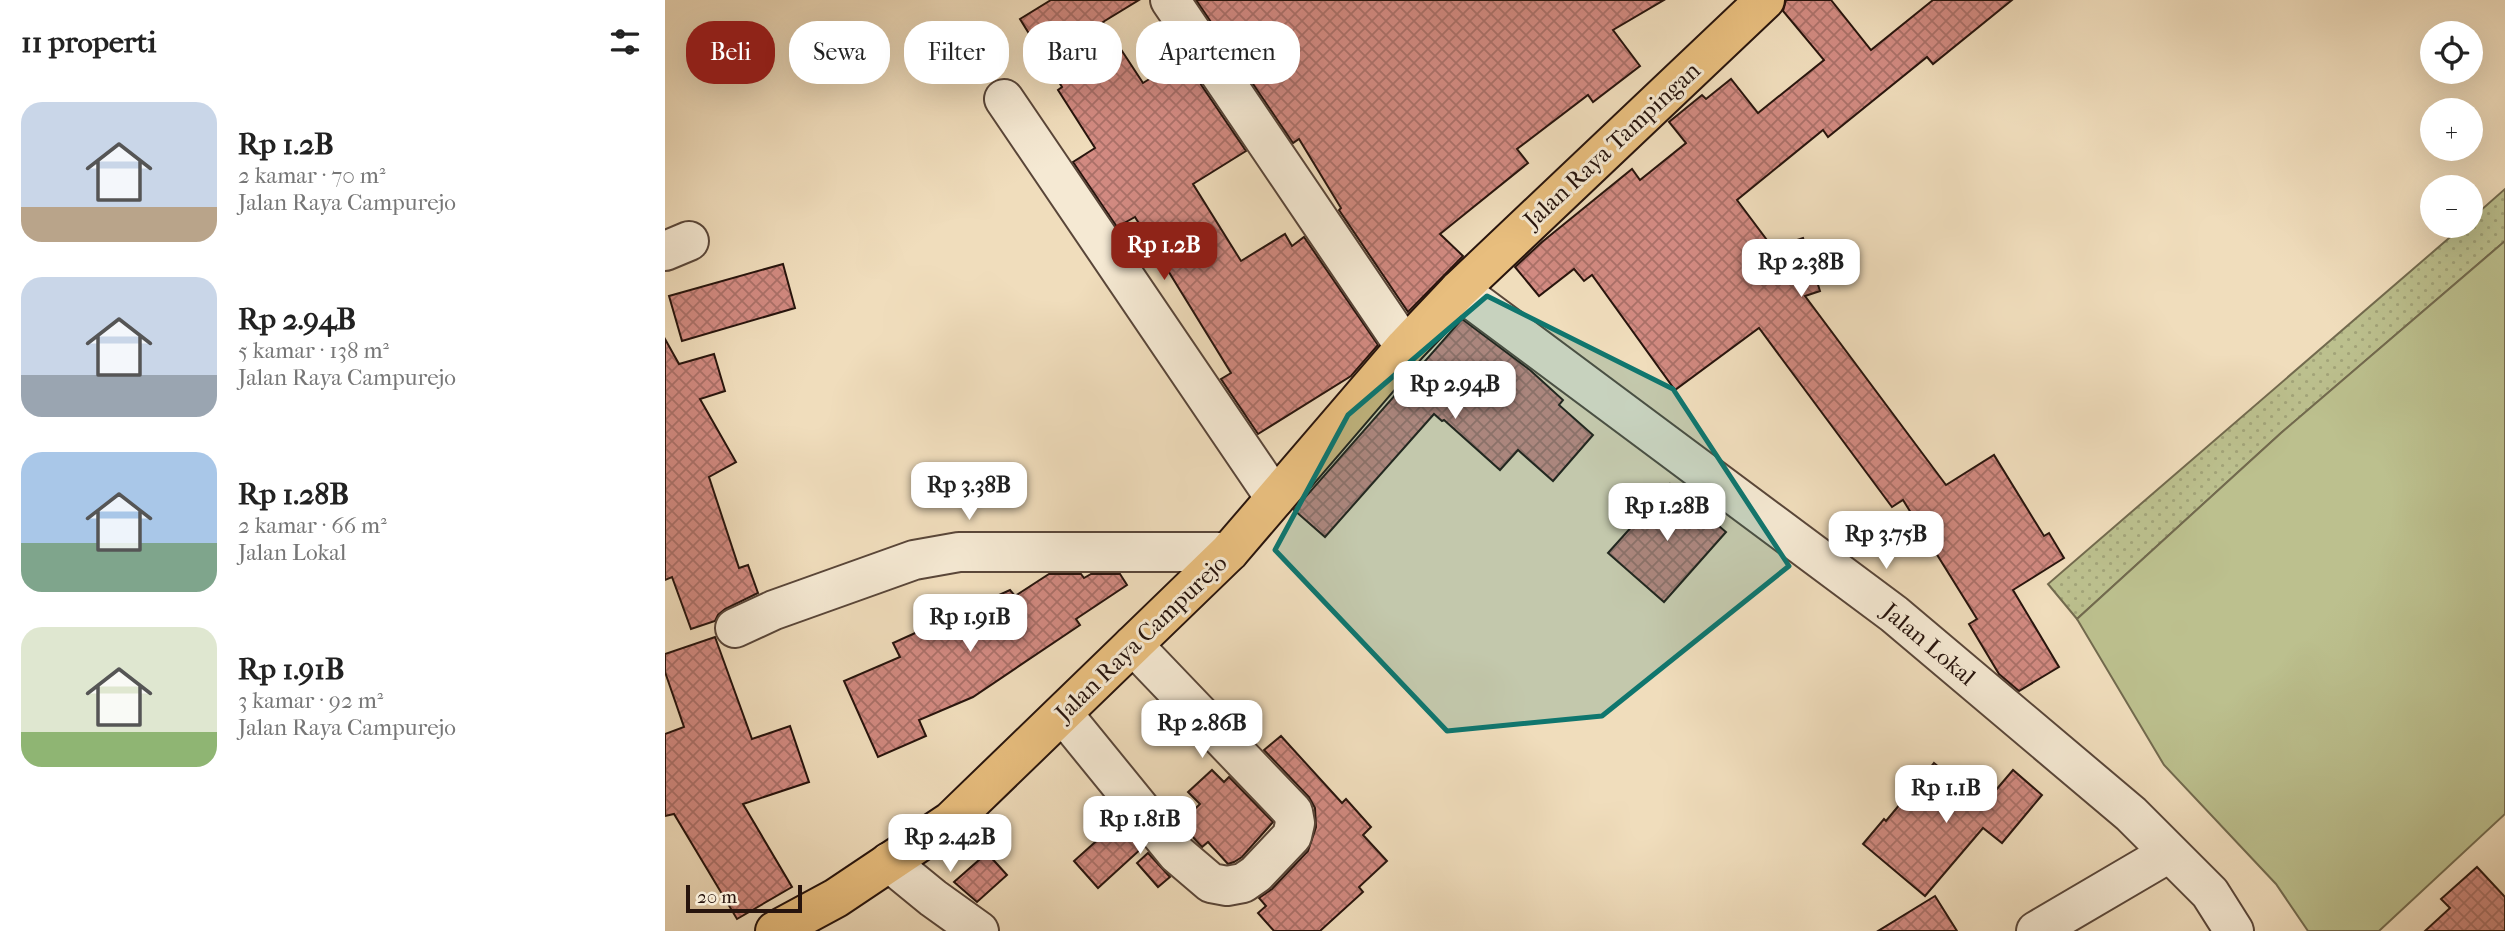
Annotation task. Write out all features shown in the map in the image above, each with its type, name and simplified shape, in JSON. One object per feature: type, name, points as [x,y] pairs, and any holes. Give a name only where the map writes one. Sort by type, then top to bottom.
[{"type":"main road","name":"Jalan Raya Tampingan","points":[[1459,290],[1759,2]]},
{"type":"main road","name":"Jalan Raya Campurejo","points":[[775,931],[836,898],[951,821],[1229,552],[1405,347],[1459,290]]},
{"type":"street","points":[[1170,0],[1405,347]]},
{"type":"street","points":[[1004,99],[1275,498]]},
{"type":"street","name":"Jalan Lokal","points":[[1459,290],[1894,614],[2131,814],[2210,894],[2234,931]]},
{"type":"street","points":[[735,628],[774,610],[914,560],[959,552],[1229,552]]},
{"type":"street","points":[[1063,714],[1177,854],[1211,883],[1227,886],[1243,883],[1256,874],[1292,836],[1296,823],[1293,812],[1133,645]]},
{"type":"street","points":[[2036,931],[2169,853]]},
{"type":"street","points":[[889,862],[979,931]]},
{"type":"highlighted area","points":[[1487,296],[1673,389],[1789,566],[1602,716],[1447,731],[1275,550],[1348,415]]},
{"type":"green space","points":[[2505,189],[2505,241],[2281,433],[2077,619],[2048,584],[2449,238],[2483,238],[2483,208]]},
{"type":"green space","points":[[2505,241],[2505,814],[2379,931],[2308,931],[2276,884],[2164,765],[2077,619],[2281,433]]},
{"type":"building","points":[[1051,0],[1139,0],[1105,21],[1023,21],[1023,24],[1020,19]]},
{"type":"building","points":[[1196,0],[1664,0],[1613,30],[1640,66],[1593,102],[1588,95],[1517,149],[1528,163],[1440,234],[1463,256],[1408,312],[1339,210],[1341,208],[1299,139],[1293,143],[1253,84],[1300,84],[1300,21],[1210,21]]},
{"type":"building","points":[[1786,0],[1831,0],[1871,50],[1933,0],[2012,0],[1933,64],[1927,57],[1828,137],[1823,130],[1737,200],[1773,248],[1803,238],[1820,291],[1805,296],[1946,485],[1994,455],[2044,536],[2049,533],[2064,558],[2013,590],[2059,667],[2019,691],[1999,674],[1969,624],[1977,619],[1903,500],[1892,507],[1759,328],[1675,390],[1592,275],[1584,281],[1574,269],[1539,296],[1515,267],[1632,169],[1640,180],[1686,143],[1669,122],[1702,95],[1706,99],[1731,79],[1758,113],[1824,60],[1783,11]]},
{"type":"building","points":[[1122,51],[1136,72],[1136,84],[1201,84],[1246,151],[1193,184],[1241,261],[1285,234],[1292,246],[1304,237],[1378,345],[1351,376],[1258,434],[1221,379],[1231,373],[1135,217],[1117,227],[1073,162],[1095,148],[1058,90],[1062,87],[1060,84],[1122,84]]},
{"type":"building","points":[[783,264],[795,308],[682,341],[669,296]]},
{"type":"building","points":[[1462,319],[1530,370],[1563,400],[1559,405],[1593,435],[1553,481],[1518,450],[1500,470],[1434,414],[1325,537],[1294,510]]},
{"type":"building","points":[[665,339],[679,364],[714,354],[725,391],[700,399],[736,462],[709,477],[739,568],[748,565],[758,593],[725,609],[715,621],[691,629],[672,577],[665,580]]},
{"type":"building","points":[[1670,484],[1726,532],[1664,602],[1608,553]]},
{"type":"building","points":[[1049,574],[1081,574],[1084,578],[1091,574],[1120,574],[1127,585],[1076,619],[1080,625],[973,697],[919,720],[926,736],[878,757],[844,681],[900,657],[893,643],[1010,590],[1015,596]]},
{"type":"building","points":[[715,637],[752,739],[790,726],[809,782],[743,804],[792,887],[737,919],[674,814],[665,816],[665,734],[684,727],[665,672],[665,654]]},
{"type":"building","points":[[1281,736],[1342,803],[1346,799],[1371,827],[1363,835],[1387,861],[1359,887],[1363,892],[1320,931],[1274,931],[1258,913],[1266,906],[1259,898],[1272,889],[1308,851],[1316,827],[1315,808],[1309,797],[1264,750]]},
{"type":"building","points":[[1934,763],[1984,804],[2013,770],[2042,795],[2002,843],[1983,828],[1925,896],[1863,844],[1884,819],[1886,821]]},
{"type":"building","points":[[1212,770],[1224,782],[1229,777],[1273,822],[1242,857],[1228,864],[1208,842],[1202,847],[1180,823],[1200,804],[1188,792]]},
{"type":"building","points":[[1114,812],[1143,847],[1098,888],[1074,861],[1103,835],[1097,827]]},
{"type":"building","points":[[987,853],[1007,875],[977,902],[954,882]]},
{"type":"building","points":[[1148,853],[1170,877],[1158,887],[1137,863]]},
{"type":"building","points":[[2477,867],[2505,897],[2505,931],[2425,931],[2450,908],[2441,899]]},
{"type":"building","points":[[1935,896],[1957,931],[1878,931]]}]
